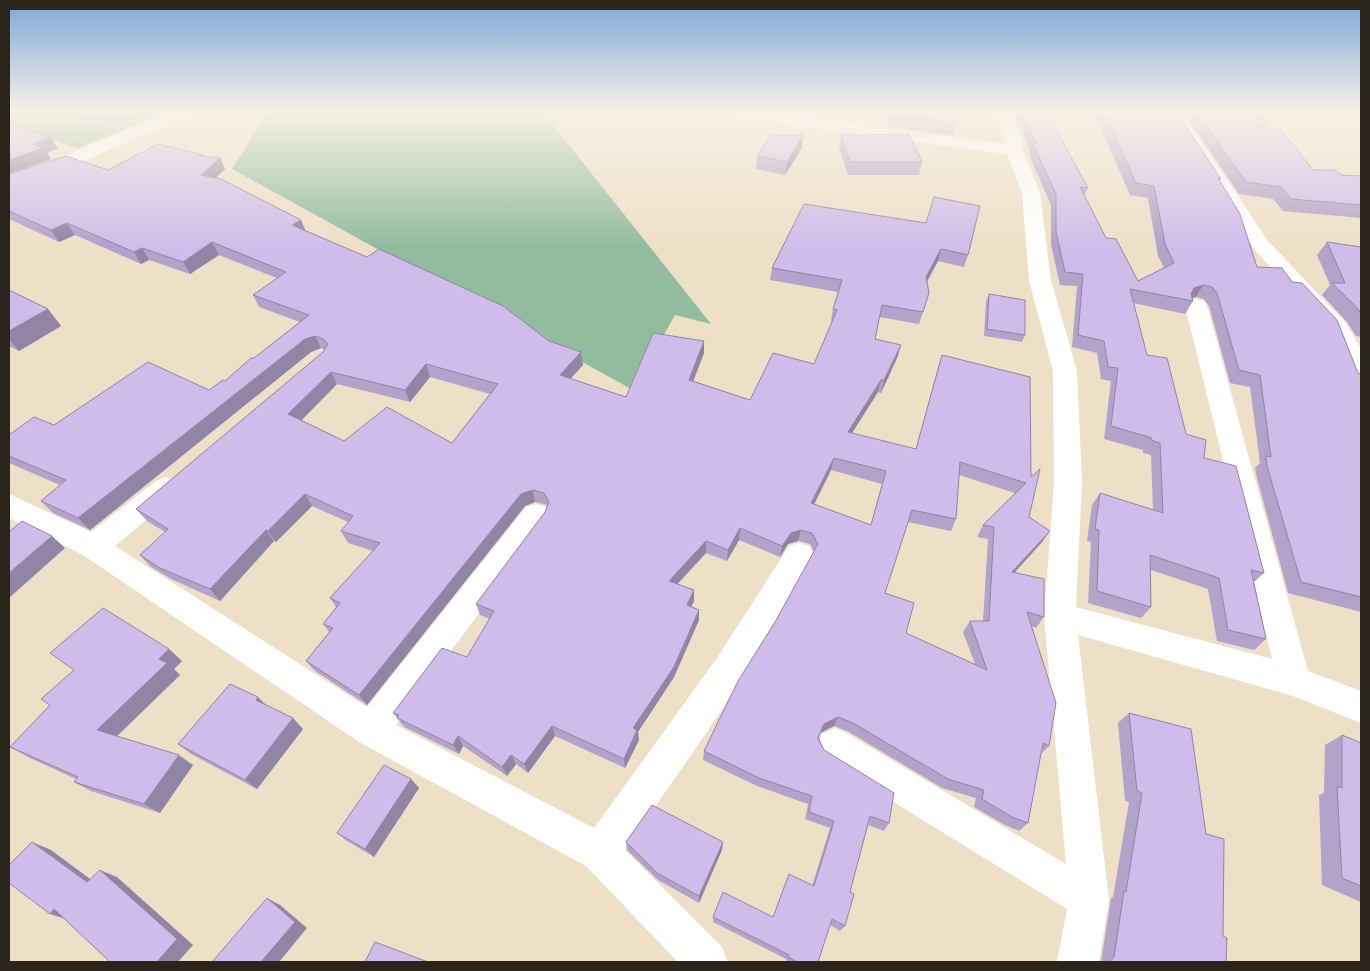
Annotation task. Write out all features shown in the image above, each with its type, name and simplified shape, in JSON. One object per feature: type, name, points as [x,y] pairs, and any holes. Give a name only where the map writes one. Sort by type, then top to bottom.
[{"type":"street","points":[[9,182],[79,156]]},
{"type":"street","points":[[1016,156],[1031,193],[1040,280],[1065,371],[1068,482],[1060,616],[1089,900],[1078,962]]},
{"type":"street","points":[[1203,156],[1261,245],[1338,328],[1361,370]]},
{"type":"street","points":[[1196,306],[1294,681]]},
{"type":"street","points":[[93,547],[185,472]]},
{"type":"street","points":[[9,505],[93,547],[371,730],[600,852],[707,962]]},
{"type":"street","points":[[371,730],[536,515]]},
{"type":"street","points":[[600,852],[728,670],[773,602],[799,555]]},
{"type":"street","points":[[1060,616],[1294,681],[1361,707]]},
{"type":"street","points":[[835,746],[1089,900]]},
{"type":"green space","points":[[240,156],[578,156],[711,324],[675,315],[633,390],[232,169]]},
{"type":"building","points":[[9,156],[19,156],[9,160]]},
{"type":"building","points":[[67,156],[108,170],[134,156],[220,158],[201,175],[221,179],[301,220],[292,225],[367,257],[379,249],[503,306],[549,341],[581,352],[560,375],[626,397],[653,333],[704,341],[689,380],[750,400],[773,353],[814,364],[837,310],[833,309],[842,280],[772,268],[804,204],[926,223],[934,197],[980,206],[968,255],[941,249],[926,277],[929,293],[923,312],[882,305],[875,339],[901,345],[884,380],[881,380],[848,432],[916,449],[942,355],[1030,377],[1031,477],[1040,469],[1029,517],[1050,531],[1012,572],[1044,579],[1044,617],[1027,612],[1056,703],[1049,746],[1043,743],[1028,823],[1012,817],[982,799],[984,790],[948,779],[853,723],[838,717],[824,724],[818,738],[824,750],[894,793],[889,823],[870,816],[850,892],[854,894],[845,926],[832,919],[818,962],[797,962],[788,957],[789,955],[713,917],[723,892],[773,917],[789,874],[814,886],[834,821],[809,812],[812,796],[759,778],[704,751],[738,681],[775,622],[818,544],[812,533],[801,530],[791,533],[782,546],[740,528],[728,550],[706,541],[669,581],[694,590],[687,605],[699,610],[674,667],[633,728],[637,730],[624,759],[552,726],[524,764],[511,755],[502,767],[458,736],[453,745],[397,718],[399,715],[393,713],[442,648],[467,657],[494,611],[476,604],[545,512],[549,502],[544,493],[533,490],[521,494],[359,695],[306,661],[333,628],[323,624],[340,603],[330,598],[380,543],[341,531],[353,516],[305,494],[268,531],[266,530],[210,589],[160,568],[140,555],[168,529],[136,509],[323,352],[328,344],[323,339],[315,336],[305,339],[78,518],[41,501],[66,480],[9,456],[9,435],[34,417],[54,425],[148,362],[209,390],[223,380],[225,381],[251,358],[254,358],[309,315],[253,295],[286,272],[212,242],[183,262],[142,248],[134,252],[67,223],[51,230],[9,211],[9,174]],"holes":[[[426,364],[498,384],[452,443],[387,407],[344,441],[288,414],[331,372],[405,390]],[[834,458],[886,471],[871,525],[811,503]],[[960,462],[1026,483],[983,525],[994,527],[989,621],[970,621],[987,670],[906,633],[914,603],[885,593],[912,510],[956,519]]]},
{"type":"building","points":[[759,156],[790,156],[787,162]]},
{"type":"building","points":[[848,156],[919,156],[922,162],[850,162]]},
{"type":"building","points":[[1039,156],[1071,156],[1088,188],[1080,187],[1106,238],[1116,239],[1138,281],[1174,263],[1165,244],[1154,186],[1136,183],[1124,156],[1206,156],[1240,214],[1257,267],[1282,268],[1292,282],[1302,283],[1337,320],[1358,373],[1361,374],[1361,597],[1301,582],[1267,466],[1266,456],[1271,457],[1260,375],[1239,370],[1217,293],[1212,287],[1203,285],[1194,288],[1191,294],[1193,301],[1130,289],[1147,355],[1167,358],[1186,434],[1206,440],[1204,458],[1236,466],[1264,573],[1251,570],[1266,639],[1228,630],[1219,578],[1150,555],[1151,607],[1097,591],[1099,530],[1095,529],[1100,493],[1163,513],[1160,443],[1151,440],[1152,438],[1111,426],[1118,368],[1108,367],[1104,341],[1078,335],[1083,274],[1065,272],[1056,232],[1056,194]]},
{"type":"building","points":[[1228,156],[1302,156],[1313,170],[1335,170],[1341,175],[1361,176],[1361,205],[1291,199],[1281,187],[1246,182]]},
{"type":"building","points":[[1327,242],[1361,247],[1361,314],[1332,283],[1345,283]]},
{"type":"building","points":[[9,290],[48,309],[9,331]]},
{"type":"building","points":[[989,294],[1025,300],[1025,335],[987,329]]},
{"type":"building","points":[[22,521],[52,536],[9,573],[9,532]]},
{"type":"building","points":[[103,608],[169,649],[159,659],[167,663],[97,730],[179,755],[144,804],[74,782],[78,777],[10,747],[50,705],[41,699],[74,670],[50,653]]},
{"type":"building","points":[[230,684],[258,697],[256,700],[293,718],[245,780],[178,744]]},
{"type":"building","points":[[1129,713],[1191,729],[1206,834],[1224,839],[1223,936],[1227,938],[1226,962],[1111,962],[1114,957],[1124,891],[1126,892],[1142,793],[1137,791]]},
{"type":"building","points":[[1342,735],[1361,743],[1361,886],[1342,878],[1337,786],[1342,788]]},
{"type":"building","points":[[384,765],[411,779],[365,849],[337,833]]},
{"type":"building","points":[[652,805],[723,842],[699,896],[657,873],[626,842]]},
{"type":"building","points":[[32,842],[87,882],[100,870],[177,939],[157,962],[110,962],[54,909],[50,914],[9,883],[9,865]]},
{"type":"building","points":[[267,898],[295,922],[261,962],[212,962]]},
{"type":"building","points":[[375,942],[428,962],[365,962]]}]
